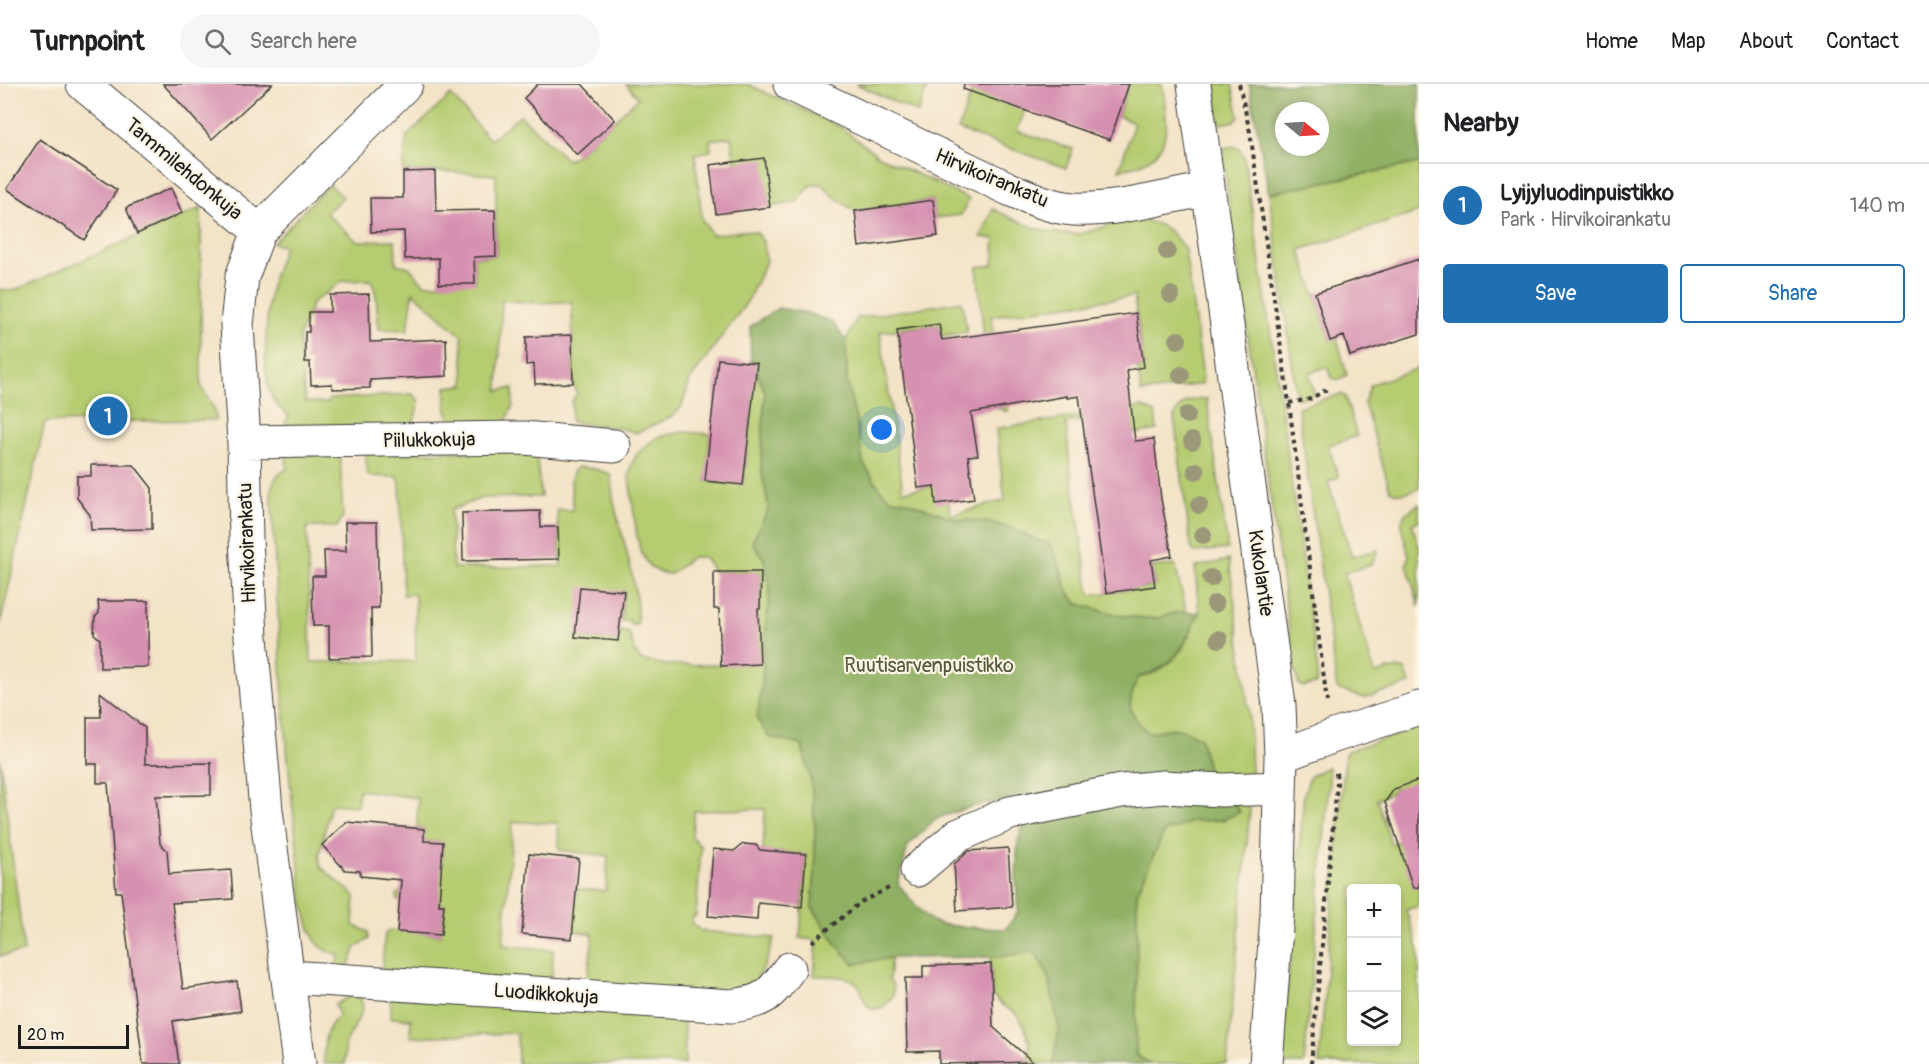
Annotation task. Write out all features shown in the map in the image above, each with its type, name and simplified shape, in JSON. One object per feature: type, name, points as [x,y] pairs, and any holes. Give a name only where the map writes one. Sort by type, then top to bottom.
[{"type":"street","name":"Tammilehdonkuja","points":[[83,84],[259,231]]},
{"type":"street","name":"Hirvikoirankatu","points":[[299,1064],[266,810],[252,649],[237,325],[242,277],[259,231],[406,84]]},
{"type":"street","name":"Hirvikoirankatu","points":[[790,84],[1041,203],[1072,209],[1104,209],[1208,189]]},
{"type":"street","name":"Kukolantie","points":[[1194,84],[1279,705],[1277,914],[1266,1064]]},
{"type":"street","name":"Piilukkokuja","points":[[244,442],[524,438],[614,446]]},
{"type":"street","points":[[917,870],[957,836],[1010,813],[1121,791],[1163,787],[1222,790],[1280,772],[1334,736],[1419,708]]},
{"type":"street","name":"Luodikkokuja","points":[[289,977],[731,1006],[752,1004],[772,992],[789,969]]},
{"type":"path","points":[[1239,84],[1250,132],[1289,403],[1327,701],[1334,736],[1336,783],[1311,1064]]},
{"type":"path","points":[[1289,403],[1310,399],[1329,388]]},
{"type":"path","points":[[789,969],[811,943],[861,902],[898,884],[917,870]]},
{"type":"green space","points":[[626,84],[747,84],[839,126],[879,156],[969,199],[961,215],[935,218],[932,200],[855,211],[834,197],[822,184],[811,185],[797,202],[770,207],[735,162],[731,137],[710,140],[711,151],[695,154],[702,220],[712,235],[741,231],[757,232],[763,242],[766,262],[747,302],[690,380],[682,406],[673,416],[636,433],[624,429],[571,422],[572,401],[577,393],[573,383],[572,302],[531,303],[502,300],[498,391],[513,388],[513,406],[504,425],[450,424],[446,406],[446,387],[464,385],[462,336],[413,292],[408,330],[379,329],[376,298],[371,280],[343,281],[312,303],[299,337],[305,402],[327,403],[329,399],[413,394],[419,401],[414,422],[411,427],[285,424],[289,415],[278,406],[273,398],[268,385],[266,363],[270,292],[284,247],[273,243],[329,184],[343,197],[326,213],[357,241],[395,240],[396,264],[409,267],[424,284],[475,283],[474,257],[496,256],[496,175],[435,171],[403,172],[407,136],[451,95],[490,140],[520,115],[567,160],[577,155],[638,98]]},
{"type":"green space","points":[[856,84],[928,84],[918,113]]},
{"type":"green space","points":[[1129,84],[1162,84],[1166,127],[1161,147],[1155,155],[1140,164],[1119,170],[1134,123],[1118,116]]},
{"type":"green space","points":[[1214,84],[1232,84],[1239,118],[1235,121],[1220,124]]},
{"type":"green space","points":[[1249,84],[1419,84],[1419,163],[1269,193]]},
{"type":"green space","points":[[974,86],[1025,110],[1017,131],[1073,149],[1066,168],[958,130]]},
{"type":"green space","points":[[1233,146],[1240,149],[1244,157],[1318,672],[1316,684],[1303,687],[1299,685],[1295,671],[1224,165],[1224,148]]},
{"type":"green space","points":[[1419,163],[1419,212],[1300,250],[1330,340],[1337,338],[1347,375],[1337,380],[1332,378],[1327,367],[1309,373],[1314,392],[1312,395],[1297,399],[1269,193]]},
{"type":"green space","points":[[201,208],[201,386],[215,411],[216,420],[45,422],[0,626],[0,289],[13,291]]},
{"type":"green space","points":[[993,209],[1036,228],[1060,234],[1083,233],[1098,229],[1146,210],[1147,222],[1169,231],[1185,250],[1202,384],[1141,393],[1138,368],[1144,367],[1134,296],[991,316],[1000,387],[1007,387],[1009,406],[1007,412],[996,407],[990,397],[977,267],[993,265],[995,239],[981,237]]},
{"type":"green space","points":[[962,301],[967,332],[941,336],[939,324],[880,332],[903,491],[934,486],[948,502],[952,515],[1005,500],[996,430],[1143,407],[1155,413],[1157,430],[1134,434],[1131,415],[1066,423],[1070,467],[1090,595],[1155,586],[1152,567],[1175,565],[1185,612],[1159,618],[1145,618],[1122,616],[1078,604],[1068,592],[1055,553],[1049,543],[1010,528],[992,523],[955,519],[906,501],[891,499],[881,490],[863,463],[847,382],[846,341],[857,318]]},
{"type":"green space","name":"Ruutisarvenpuistikko","points":[[778,308],[807,313],[832,322],[846,341],[847,382],[863,463],[881,490],[891,499],[906,501],[955,519],[992,523],[1010,528],[1049,543],[1055,553],[1068,592],[1078,604],[1122,616],[1145,618],[1159,618],[1185,612],[1199,613],[1183,646],[1171,661],[1152,673],[1138,678],[1130,702],[1132,713],[1148,733],[1175,729],[1187,731],[1200,738],[1211,780],[1009,799],[973,806],[935,819],[908,846],[898,884],[920,910],[934,922],[958,927],[1006,929],[1018,912],[1016,876],[1018,841],[1024,825],[1142,797],[1234,803],[1240,812],[1223,820],[1194,821],[1164,832],[1137,893],[1136,1055],[1150,1064],[1053,1064],[1059,1028],[1048,975],[1035,952],[996,957],[891,958],[854,964],[837,945],[812,907],[815,828],[811,781],[802,745],[769,737],[757,719],[770,589],[764,559],[752,542],[769,508],[761,468],[765,392],[756,370],[756,363],[751,363],[750,327]]},
{"type":"green space","points":[[1419,368],[1419,488],[1397,493],[1390,490],[1364,403],[1371,384]]},
{"type":"green space","points":[[756,370],[765,392],[761,468],[769,508],[753,542],[764,559],[770,589],[762,683],[769,737],[802,745],[811,781],[815,828],[812,907],[837,945],[854,963],[891,958],[889,980],[893,985],[893,996],[882,1008],[871,1009],[857,983],[852,980],[814,976],[817,943],[814,940],[800,938],[806,855],[763,853],[765,809],[694,811],[692,837],[701,847],[696,916],[693,916],[692,924],[701,931],[774,938],[766,963],[752,986],[732,994],[587,985],[593,934],[573,931],[576,889],[606,891],[608,856],[559,850],[558,823],[513,822],[503,945],[553,950],[552,982],[382,970],[385,933],[390,930],[441,935],[444,905],[397,900],[397,894],[421,876],[441,865],[443,843],[424,841],[424,829],[417,829],[418,798],[359,790],[357,806],[331,804],[319,855],[321,867],[355,896],[353,925],[368,932],[369,939],[356,947],[347,970],[335,968],[340,955],[325,950],[319,945],[309,927],[301,888],[291,793],[271,491],[276,478],[287,469],[286,456],[340,453],[343,517],[337,527],[307,527],[311,662],[416,661],[415,594],[403,595],[400,482],[397,477],[368,476],[365,453],[536,451],[541,497],[482,498],[451,510],[453,568],[561,566],[557,510],[573,510],[571,481],[574,471],[577,467],[611,474],[614,503],[636,597],[637,625],[631,625],[630,621],[621,621],[624,591],[575,637],[618,641],[620,631],[629,633],[635,652],[641,660],[666,665],[760,664],[759,638],[748,609],[760,609],[761,572],[714,572],[704,557],[692,557],[671,574],[661,573],[650,567],[641,553],[629,478],[631,466],[637,454],[657,437],[684,432],[710,434],[706,481],[743,484]]},
{"type":"green space","points":[[1341,394],[1345,396],[1357,436],[1328,445],[1339,477],[1328,482],[1352,557],[1377,550],[1378,553],[1371,565],[1344,573],[1375,674],[1397,668],[1405,670],[1410,684],[1364,698],[1337,689],[1298,407]]},
{"type":"green space","points":[[1207,399],[1228,549],[1196,552],[1191,547],[1174,417],[1184,404]]},
{"type":"green space","points":[[1419,504],[1419,521],[1412,524],[1419,547],[1419,607],[1407,564],[1409,556],[1402,530],[1402,520],[1406,513]]},
{"type":"green space","points":[[1229,560],[1249,713],[1251,776],[1211,780],[1173,728],[1148,733],[1132,713],[1130,702],[1138,678],[1157,672],[1172,661],[1182,649],[1199,613],[1195,567]]},
{"type":"green space","points":[[1419,727],[1419,784],[1394,789],[1391,793],[1377,799],[1391,844],[1408,839],[1419,873],[1419,906],[1406,910],[1419,951],[1419,1064],[1319,1064],[1347,751]]},
{"type":"green space","points":[[0,758],[24,952],[0,956]]},
{"type":"green space","points":[[1328,767],[1329,782],[1304,1064],[1281,1064],[1304,794],[1310,776]]},
{"type":"green space","points":[[1247,801],[1250,810],[1227,1064],[1150,1064],[1136,1055],[1137,893],[1164,832],[1194,821],[1223,820],[1234,803]]},
{"type":"green space","points":[[1035,952],[1048,975],[1059,1028],[1053,1064],[1026,1064],[1030,1051],[1023,1024],[1014,1012],[1003,1006],[992,995],[991,957]]},
{"type":"green space","points":[[348,997],[361,998],[363,1008],[345,1045],[345,1064],[324,1064],[326,1038],[330,1027],[339,1015],[335,1005]]},
{"type":"green space","points":[[391,997],[678,1017],[684,1023],[685,1064],[518,1064],[517,1033],[410,1037],[411,1019],[391,1018]]},
{"type":"building","points":[[163,84],[272,84],[212,139]]},
{"type":"building","points":[[538,84],[582,84],[615,120],[577,155],[524,98]]},
{"type":"building","points":[[964,84],[1129,84],[1110,140],[963,89]]},
{"type":"building","points":[[40,139],[117,190],[84,240],[7,189]]},
{"type":"building","points":[[764,158],[770,207],[716,214],[710,165]]},
{"type":"building","points":[[435,171],[436,211],[495,210],[496,256],[474,257],[475,284],[439,284],[439,258],[405,259],[404,231],[371,232],[370,198],[403,198],[403,172]]},
{"type":"building","points":[[171,188],[182,213],[137,234],[126,208]]},
{"type":"building","points":[[933,200],[938,236],[859,247],[855,211]]},
{"type":"building","points":[[1419,259],[1419,334],[1350,356],[1344,336],[1330,341],[1315,293]]},
{"type":"building","points":[[369,294],[370,342],[446,339],[447,376],[370,380],[370,388],[333,389],[332,384],[311,385],[310,362],[305,362],[305,332],[309,332],[309,312],[330,312],[330,295]]},
{"type":"building","points":[[1136,313],[1144,367],[1127,370],[1135,441],[1154,439],[1161,499],[1172,556],[1151,560],[1155,586],[1106,593],[1079,396],[1067,398],[1067,396],[971,413],[978,455],[968,456],[974,499],[936,504],[934,486],[918,488],[897,330],[939,324],[942,340]]},
{"type":"building","points":[[572,335],[573,383],[535,384],[534,364],[526,365],[526,337]]},
{"type":"building","points":[[718,359],[757,363],[743,485],[705,481]]},
{"type":"building","points":[[91,465],[134,465],[152,488],[152,529],[91,530],[90,515],[77,498],[77,476],[91,476]]},
{"type":"building","points":[[540,511],[541,527],[558,527],[559,559],[463,561],[462,513]]},
{"type":"building","points":[[345,522],[377,522],[379,608],[371,608],[372,657],[329,658],[329,626],[313,626],[312,576],[325,576],[324,551],[346,551]]},
{"type":"building","points":[[714,572],[761,572],[760,609],[758,609],[760,664],[721,666],[719,609],[714,609]]},
{"type":"building","points":[[580,587],[624,591],[618,641],[575,637]]},
{"type":"building","points":[[98,601],[148,601],[148,667],[100,668],[100,639],[94,634],[95,617],[99,613]]},
{"type":"building","points":[[100,692],[145,728],[145,764],[211,763],[211,795],[156,796],[160,844],[167,850],[169,874],[231,870],[233,899],[172,903],[183,989],[237,981],[241,1011],[173,1021],[179,1064],[143,1064],[121,892],[116,892],[108,783],[97,783],[97,764],[87,764],[87,717],[101,717]]},
{"type":"building","points":[[1419,780],[1419,887],[1413,888],[1385,802],[1394,789]]},
{"type":"building","points":[[346,822],[424,829],[424,841],[443,842],[439,905],[444,905],[441,935],[397,932],[401,880],[360,876],[360,871],[345,870],[322,845]]},
{"type":"building","points":[[743,844],[756,845],[760,850],[806,854],[802,907],[758,903],[757,920],[708,916],[713,849],[734,851]]},
{"type":"building","points":[[1008,848],[1012,907],[957,911],[954,864],[969,851]]},
{"type":"building","points":[[529,854],[579,859],[572,939],[522,934]]},
{"type":"building","points":[[991,964],[993,1027],[1033,1062],[939,1064],[939,1051],[907,1052],[905,978],[923,978],[923,966]]},
{"type":"place","name":"Lyijyluodinpuistikko","points":[[108,416]]}]
